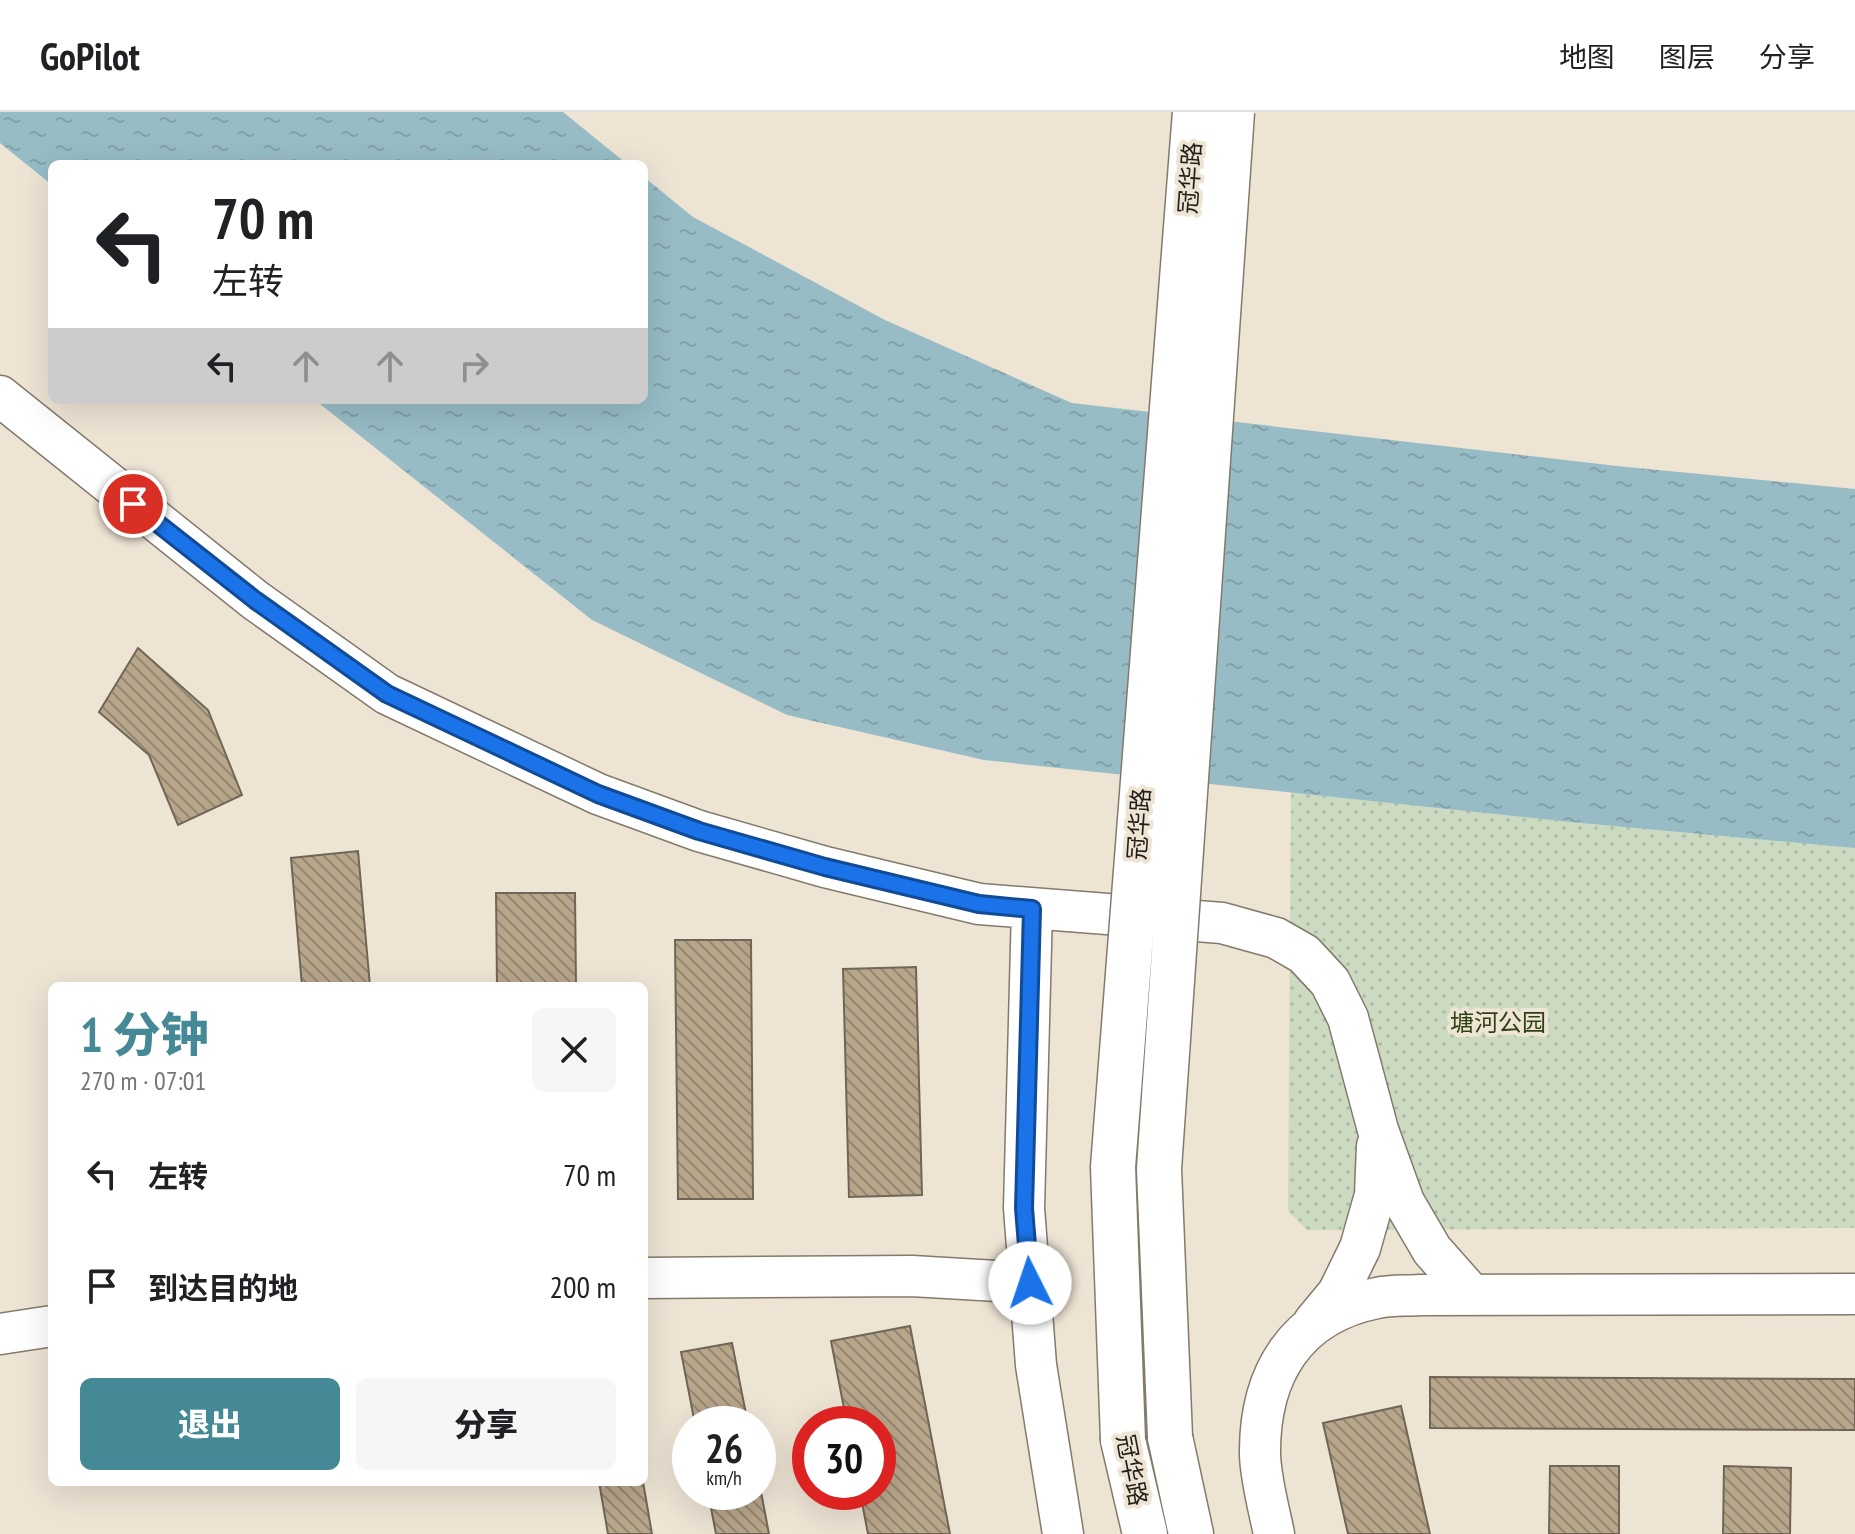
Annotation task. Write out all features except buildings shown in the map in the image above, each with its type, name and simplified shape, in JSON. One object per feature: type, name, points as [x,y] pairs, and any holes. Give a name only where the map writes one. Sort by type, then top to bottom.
[{"type":"main road","name":"冠华路","points":[[1145,1534],[1123,1440],[1113,1167],[1195,112]]},
{"type":"main road","name":"冠华路","points":[[1191,1534],[1170,1437],[1159,1169],[1232,112]]},
{"type":"street","points":[[0,396],[255,600],[387,694],[598,794],[699,831],[825,867],[979,904],[1222,923],[1276,938],[1304,954],[1330,982],[1348,1018],[1378,1130],[1404,1202],[1432,1250],[1471,1294]]},
{"type":"street","points":[[1032,909],[1024,1208],[1036,1365],[1063,1534]]},
{"type":"street","points":[[1274,1534],[1260,1457],[1263,1408],[1275,1372],[1293,1344],[1338,1293],[1360,1248],[1375,1195],[1378,1130]]},
{"type":"street","points":[[648,1278],[912,1276],[1030,1283]]},
{"type":"street","points":[[1313,1323],[1337,1311],[1377,1298],[1471,1294],[1855,1294]]},
{"type":"street","points":[[0,1334],[48,1327]]},
{"type":"green space","name":"塘河公园","points":[[1291,792],[1855,848],[1855,1228],[1307,1230],[1288,1211]]},
{"type":"water","points":[[0,112],[563,112],[622,160],[48,160],[48,182],[0,143]]},
{"type":"water","points":[[648,180],[693,217],[885,320],[1072,403],[1617,466],[1855,489],[1855,848],[1571,822],[984,760],[787,715],[592,620],[320,404],[648,404]]},
{"type":"route","points":[[133,504],[255,600],[387,694],[598,794],[699,831],[825,867],[979,904],[1032,909],[1024,1208],[1030,1283]]}]
